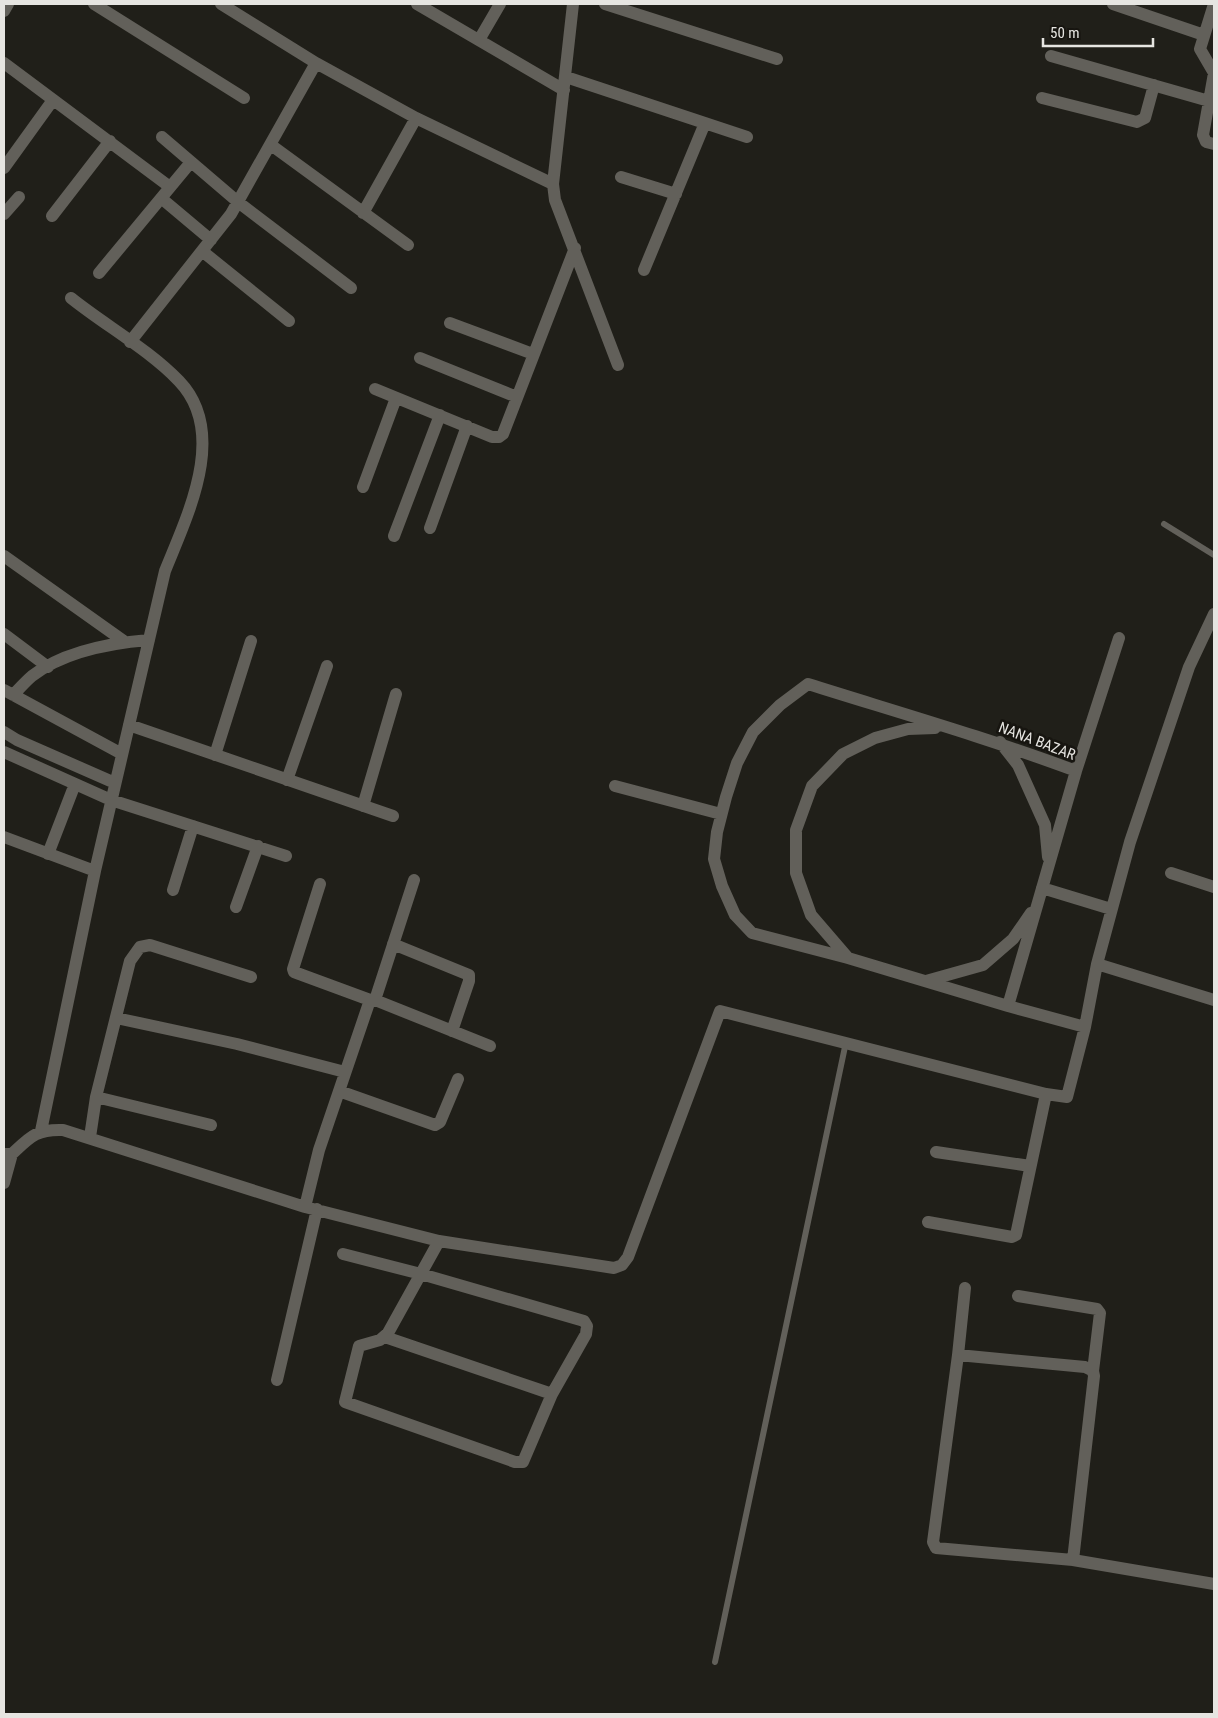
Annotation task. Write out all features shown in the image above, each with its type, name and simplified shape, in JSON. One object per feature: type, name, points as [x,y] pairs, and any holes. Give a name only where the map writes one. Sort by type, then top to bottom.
[{"type":"street","points":[[4,11],[8,4]]},
{"type":"street","points":[[94,4],[244,98]]},
{"type":"street","points":[[221,4],[316,63],[416,118],[553,184]]},
{"type":"street","points":[[417,4],[479,40],[565,83],[747,136]]},
{"type":"street","points":[[479,40],[500,4]]},
{"type":"street","points":[[574,4],[553,184],[556,200],[618,365]]},
{"type":"street","points":[[605,4],[777,60]]},
{"type":"street","points":[[1113,4],[1204,35]]},
{"type":"street","points":[[1214,4],[1200,49],[1201,54],[1214,73],[1203,135],[1206,142],[1214,144]]},
{"type":"street","points":[[1051,56],[1209,101]]},
{"type":"street","points":[[4,63],[170,187]]},
{"type":"street","points":[[130,342],[211,240],[238,202],[316,63]]},
{"type":"street","points":[[1042,98],[1137,122],[1145,118],[1154,85]]},
{"type":"street","points":[[4,168],[53,100]]},
{"type":"street","points":[[363,213],[416,118]]},
{"type":"street","points":[[644,270],[705,123]]},
{"type":"street","points":[[162,137],[238,202],[351,288]]},
{"type":"street","points":[[52,216],[110,141]]},
{"type":"street","points":[[271,145],[408,244]]},
{"type":"street","points":[[99,273],[191,162]]},
{"type":"street","points":[[621,177],[676,194]]},
{"type":"street","points":[[4,214],[19,197]]},
{"type":"street","points":[[161,198],[211,240]]},
{"type":"street","points":[[375,389],[492,437],[499,437],[503,434],[518,398],[533,354],[575,248]]},
{"type":"street","points":[[202,251],[289,321]]},
{"type":"street","points":[[41,1131],[95,871],[165,570],[182,528],[201,467],[201,420],[195,404],[181,382],[159,363],[70,298]]},
{"type":"street","points":[[450,322],[533,354]]},
{"type":"street","points":[[420,358],[518,398]]},
{"type":"street","points":[[363,487],[396,398]]},
{"type":"street","points":[[394,536],[440,415]]},
{"type":"street","points":[[430,528],[467,426]]},
{"type":"street","points":[[4,556],[125,642]]},
{"type":"street","points":[[4,1183],[8,1154],[28,1138],[41,1131],[63,1130],[311,1208],[439,1241],[614,1268],[622,1265],[628,1257],[720,1011],[1046,1094],[1067,1097],[1085,1027],[1097,964],[1130,842],[1189,667],[1214,614]]},
{"type":"street","points":[[4,634],[48,667]]},
{"type":"street","points":[[1076,771],[1119,638]]},
{"type":"street","points":[[122,754],[8,693],[48,667],[81,653],[125,642],[149,640]]},
{"type":"street","points":[[215,755],[250,641]]},
{"type":"street","points":[[287,780],[327,666]]},
{"type":"street","name":"NANA BAZAR","points":[[808,684],[944,727],[1000,742],[1076,771],[1008,1006],[848,958],[752,933],[735,915],[722,886],[714,859],[722,814],[737,763],[753,732],[780,705],[808,684]]},
{"type":"street","points":[[363,806],[396,694]]},
{"type":"street","points":[[129,725],[393,816]]},
{"type":"street","points":[[848,958],[811,915],[796,873],[796,830],[812,786],[843,754],[875,738],[908,729],[944,727]]},
{"type":"street","points":[[4,732],[17,740],[115,783]]},
{"type":"street","points":[[1000,742],[1018,765],[1046,825],[1048,866]]},
{"type":"street","points":[[4,752],[111,800],[286,856]]},
{"type":"street","points":[[48,854],[75,784]]},
{"type":"street","points":[[615,786],[722,814]]},
{"type":"street","points":[[173,890],[193,826]]},
{"type":"street","points":[[4,837],[95,871]]},
{"type":"street","points":[[236,907],[258,846]]},
{"type":"street","points":[[1171,873],[1214,887]]},
{"type":"street","points":[[277,1380],[311,1208],[319,1150],[414,880]]},
{"type":"street","points":[[320,884],[293,969],[294,972],[490,1046]]},
{"type":"street","points":[[1042,888],[1111,909]]},
{"type":"street","points":[[926,981],[983,965],[1013,939],[1037,905]]},
{"type":"street","points":[[393,944],[469,975],[469,981],[452,1031]]},
{"type":"street","points":[[90,1138],[96,1097],[130,961],[140,947],[150,945],[252,977]]},
{"type":"street","points":[[1097,964],[1214,1000]]},
{"type":"street","points":[[1008,1006],[1085,1027]]},
{"type":"street","points":[[116,1018],[237,1044],[345,1072]]},
{"type":"street","points":[[339,1091],[435,1125],[440,1122],[458,1079]]},
{"type":"street","points":[[928,1222],[1012,1237],[1016,1235],[1046,1094]]},
{"type":"street","points":[[96,1097],[211,1125]]},
{"type":"street","points":[[936,1152],[1030,1166]]},
{"type":"street","points":[[385,1337],[439,1241]]},
{"type":"street","points":[[343,1254],[584,1321],[587,1326],[586,1334],[552,1394],[528,1455],[523,1462],[515,1462],[345,1402],[359,1346],[385,1337],[552,1394]]},
{"type":"street","points":[[964,1288],[958,1355],[933,1542],[936,1548],[1073,1560],[1214,1584]]},
{"type":"street","points":[[1018,1296],[1097,1309],[1100,1313],[1073,1560]]},
{"type":"street","points":[[958,1355],[1084,1367],[1093,1371]]},
{"type":"lane","points":[[1164,524],[1214,555]]},
{"type":"lane","points":[[715,1662],[846,1042]]}]
